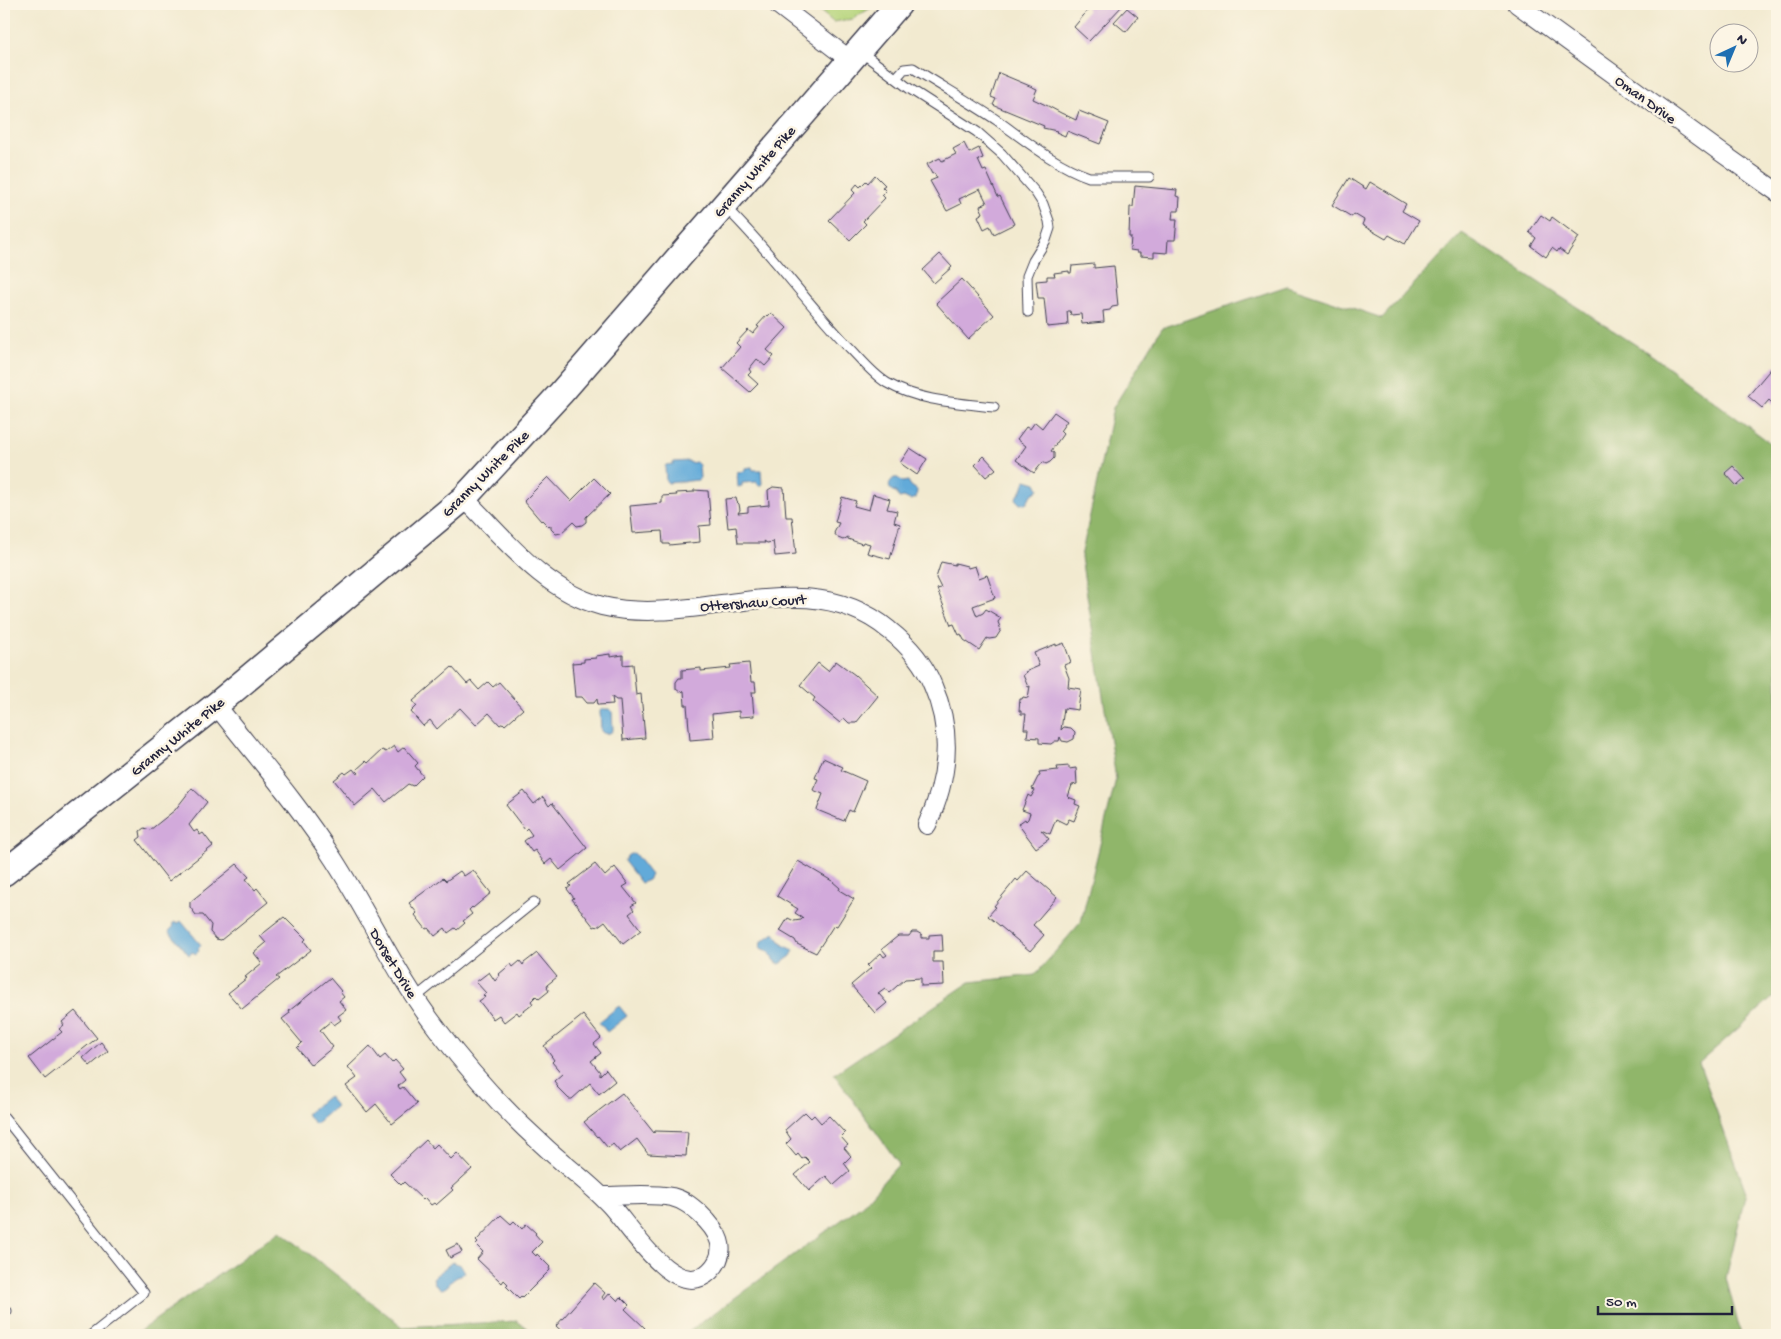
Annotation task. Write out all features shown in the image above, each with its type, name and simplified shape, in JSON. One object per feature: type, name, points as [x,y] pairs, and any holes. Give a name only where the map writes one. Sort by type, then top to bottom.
[{"type":"main road","name":"Granny White Pike","points":[[4,872],[216,705],[464,498],[561,393],[899,4]]},
{"type":"street","points":[[777,4],[854,55]]},
{"type":"street","name":"Oman Drive","points":[[1517,4],[1777,192]]},
{"type":"street","name":"Ottershaw Court","points":[[464,498],[534,569],[574,595],[601,605],[620,609],[649,611],[802,597],[838,603],[871,616],[886,626],[900,638],[922,665],[931,681],[943,715],[946,732],[943,780],[940,794],[927,825]]},
{"type":"street","name":"Dorset Drive","points":[[216,705],[298,809],[334,859],[415,998],[438,1031],[490,1092],[542,1145],[601,1196],[639,1242],[677,1275],[690,1278],[703,1275],[718,1260],[720,1248],[717,1234],[706,1220],[686,1202],[662,1196],[601,1196]]},
{"type":"lane","points":[[854,55],[896,78],[978,132],[1002,154],[1036,193],[1043,204],[1050,228],[1046,240],[1033,261],[1027,276],[1028,312]]},
{"type":"lane","points":[[896,78],[904,69],[913,68],[996,120],[1037,149],[1089,178],[1149,176]]},
{"type":"lane","points":[[724,206],[750,232],[816,313],[881,378],[895,386],[926,397],[956,403],[994,407]]},
{"type":"lane","points":[[415,998],[534,902]]},
{"type":"lane","points":[[4,1117],[144,1293],[91,1335]]},
{"type":"path","points":[[4,1323],[13,1335]]},
{"type":"green space","points":[[812,4],[877,4],[853,19],[833,22]]},
{"type":"green space","points":[[1462,233],[1653,356],[1777,448],[1777,994],[1699,1063],[1746,1192],[1726,1278],[1741,1335],[684,1335],[862,1205],[899,1164],[834,1074],[970,982],[1035,975],[1081,922],[1116,779],[1081,557],[1113,408],[1162,328],[1287,286],[1382,318]]},
{"type":"green space","points":[[280,1231],[403,1327],[517,1321],[536,1335],[134,1335]]},
{"type":"water","points":[[689,461],[690,463],[696,462],[699,465],[700,478],[698,480],[668,483],[666,481],[666,465],[673,464],[674,462]]},
{"type":"water","points":[[752,467],[753,470],[761,470],[762,485],[758,485],[757,482],[742,483],[742,486],[738,487],[737,472],[745,471],[745,468]]},
{"type":"water","points":[[894,478],[898,478],[902,482],[908,481],[917,490],[916,498],[910,500],[904,497],[899,498],[896,492],[891,490],[889,486]]},
{"type":"water","points":[[1026,480],[1036,483],[1039,489],[1030,496],[1027,503],[1020,504],[1016,498]]},
{"type":"water","points":[[602,709],[612,711],[613,730],[609,733],[601,731],[600,711]]},
{"type":"water","points":[[634,853],[651,875],[648,880],[641,883],[624,861],[628,855]]},
{"type":"water","points":[[181,921],[201,945],[198,949],[199,951],[195,954],[193,952],[189,955],[169,931],[174,926],[172,924],[175,922],[177,924]]},
{"type":"water","points":[[774,933],[783,945],[794,950],[791,956],[780,964],[776,962],[768,951],[760,948],[761,942]]},
{"type":"water","points":[[619,1006],[627,1016],[607,1032],[599,1022]]},
{"type":"water","points":[[328,1096],[336,1106],[315,1124],[306,1114]]},
{"type":"water","points":[[452,1262],[461,1265],[465,1272],[441,1289],[435,1284],[433,1278]]},
{"type":"building","points":[[1085,4],[1124,4],[1089,41],[1074,27],[1088,10],[1086,8],[1088,6]]},
{"type":"building","points":[[1127,8],[1138,17],[1126,32],[1114,22]]},
{"type":"building","points":[[999,73],[1037,89],[1033,99],[1076,120],[1079,111],[1109,123],[1100,144],[1067,131],[1065,136],[1057,131],[1043,128],[1044,126],[993,105],[996,99],[991,97]]},
{"type":"building","points":[[964,143],[969,153],[979,148],[983,158],[978,160],[983,171],[986,170],[998,197],[1000,196],[1014,224],[994,234],[990,226],[984,229],[978,216],[983,213],[980,206],[987,203],[980,189],[959,199],[961,204],[947,211],[930,181],[937,178],[934,173],[932,174],[927,164],[940,158],[942,161],[956,154],[953,149]]},
{"type":"building","points":[[875,175],[885,185],[882,187],[886,191],[882,195],[885,198],[863,221],[866,224],[850,240],[829,220],[855,193],[852,190],[857,184],[860,187],[866,181],[868,183]]},
{"type":"building","points":[[1349,178],[1366,189],[1370,182],[1406,204],[1402,211],[1419,221],[1405,244],[1389,235],[1386,239],[1362,225],[1364,220],[1354,214],[1352,217],[1332,205]]},
{"type":"building","points":[[1135,186],[1177,190],[1176,196],[1180,197],[1179,211],[1173,211],[1172,219],[1177,219],[1175,240],[1168,240],[1167,253],[1154,252],[1154,257],[1140,256],[1140,253],[1137,253],[1137,251],[1130,250],[1130,207],[1133,207]]},
{"type":"building","points":[[1541,215],[1550,221],[1552,217],[1579,237],[1567,255],[1559,249],[1557,252],[1552,248],[1546,257],[1531,246],[1536,238],[1529,232]]},
{"type":"building","points":[[940,254],[952,267],[934,283],[923,270]]},
{"type":"building","points":[[1094,264],[1094,268],[1114,266],[1118,306],[1103,311],[1104,322],[1082,324],[1081,314],[1071,315],[1070,311],[1067,311],[1068,325],[1047,327],[1044,298],[1038,298],[1036,281],[1047,280],[1047,276],[1055,276],[1054,273],[1069,271],[1071,273],[1072,266]]},
{"type":"building","points":[[962,279],[994,315],[968,339],[936,303]]},
{"type":"building","points":[[771,313],[787,328],[767,350],[774,356],[765,366],[757,359],[749,369],[751,372],[748,375],[758,384],[750,392],[722,368],[740,347],[736,343],[748,330],[753,334],[759,327],[757,326]]},
{"type":"building","points":[[1774,365],[1777,368],[1777,408],[1769,400],[1762,408],[1748,396]]},
{"type":"building","points":[[1054,412],[1067,421],[1060,431],[1063,434],[1051,451],[1054,453],[1054,458],[1046,464],[1043,462],[1034,473],[1016,460],[1026,446],[1017,439],[1026,427],[1030,429],[1035,422],[1042,428]]},
{"type":"building","points":[[910,448],[927,459],[917,475],[900,463]]},
{"type":"building","points":[[984,456],[996,469],[986,477],[975,465]]},
{"type":"building","points":[[1733,466],[1745,479],[1737,486],[1725,473]]},
{"type":"building","points":[[548,477],[571,501],[594,478],[610,494],[586,517],[586,522],[582,525],[577,526],[573,522],[561,533],[556,534],[551,529],[551,525],[549,527],[541,521],[524,501]]},
{"type":"building","points":[[773,487],[784,488],[786,517],[792,517],[796,554],[775,556],[773,540],[767,543],[764,541],[765,543],[738,543],[736,527],[728,528],[725,499],[736,498],[740,510],[738,513],[748,512],[748,507],[769,505],[768,490]]},
{"type":"building","points":[[694,490],[708,491],[711,525],[699,526],[700,542],[669,545],[663,544],[662,531],[633,533],[630,506],[662,503],[662,496],[694,492]]},
{"type":"building","points":[[873,494],[890,499],[887,509],[897,511],[894,522],[900,524],[890,559],[867,553],[870,544],[863,542],[862,544],[848,539],[848,537],[843,540],[834,533],[839,523],[835,522],[842,497],[856,501],[854,506],[869,510]]},
{"type":"building","points":[[941,562],[955,565],[955,563],[967,566],[968,568],[975,566],[979,578],[987,575],[995,598],[973,606],[977,616],[986,609],[1001,618],[998,622],[1001,630],[996,638],[987,638],[979,650],[964,640],[961,634],[959,635],[954,624],[951,625],[937,589],[941,588],[936,578]]},
{"type":"building","points":[[1064,643],[1071,662],[1064,665],[1069,678],[1068,687],[1081,689],[1078,710],[1064,708],[1061,730],[1064,727],[1071,728],[1075,732],[1074,739],[1068,742],[1062,741],[1060,737],[1059,741],[1051,744],[1039,743],[1039,738],[1027,737],[1028,729],[1024,729],[1026,714],[1021,714],[1021,711],[1019,711],[1020,699],[1023,697],[1028,698],[1030,686],[1028,687],[1023,675],[1025,672],[1039,666],[1034,653],[1056,644],[1056,646]]},
{"type":"building","points":[[610,654],[610,657],[623,655],[623,665],[633,664],[636,695],[641,694],[645,738],[623,740],[620,700],[612,697],[613,704],[598,705],[597,699],[594,703],[587,703],[582,697],[575,697],[572,663],[584,662],[584,659]]},
{"type":"building","points":[[836,661],[878,696],[856,723],[849,723],[844,718],[840,723],[813,701],[815,698],[800,685],[818,663],[828,671]]},
{"type":"building","points":[[749,663],[751,682],[755,682],[756,692],[752,692],[754,716],[739,717],[739,711],[712,714],[714,738],[690,740],[684,691],[680,692],[676,689],[676,682],[679,678],[682,678],[682,670],[701,668],[701,671],[731,668],[730,665]]},
{"type":"building","points":[[452,667],[467,684],[471,681],[479,690],[488,682],[493,687],[499,682],[523,709],[505,725],[503,723],[500,725],[489,713],[476,725],[460,708],[437,729],[430,720],[423,726],[411,712],[417,706],[413,701]]},
{"type":"building","points":[[394,746],[398,752],[404,747],[418,763],[415,766],[423,776],[413,786],[408,784],[386,802],[375,789],[355,806],[334,780],[344,772],[346,774],[353,769],[357,774],[359,773],[356,770],[366,761],[368,763],[382,750],[386,752]]},
{"type":"building","points":[[823,758],[843,767],[841,770],[866,781],[853,812],[849,810],[844,821],[817,810],[823,794],[813,790],[818,779],[815,778]]},
{"type":"building","points":[[1069,766],[1069,769],[1076,768],[1077,784],[1072,785],[1068,797],[1076,800],[1075,804],[1080,806],[1074,821],[1069,819],[1066,824],[1056,819],[1050,834],[1041,830],[1049,839],[1036,848],[1018,824],[1028,819],[1030,813],[1022,810],[1028,795],[1031,797],[1035,790],[1032,789],[1040,776],[1039,772],[1058,770],[1057,767]]},
{"type":"building","points":[[192,788],[207,802],[189,825],[194,832],[197,830],[200,835],[203,833],[213,846],[169,881],[137,840],[141,837],[140,831],[144,828],[150,830],[175,810]]},
{"type":"building","points":[[524,791],[534,804],[543,797],[549,806],[552,803],[587,848],[560,870],[551,859],[545,864],[535,850],[532,852],[524,841],[532,835],[527,828],[525,830],[506,805]]},
{"type":"building","points":[[798,861],[832,881],[840,888],[839,890],[854,899],[837,926],[834,925],[816,953],[797,944],[795,940],[780,931],[788,918],[794,921],[803,918],[795,913],[798,909],[777,896]]},
{"type":"building","points":[[237,864],[249,877],[246,879],[255,890],[257,888],[268,902],[221,940],[216,939],[210,932],[211,925],[203,915],[196,915],[190,907],[190,902]]},
{"type":"building","points":[[595,864],[605,876],[615,867],[628,884],[623,887],[636,903],[631,906],[634,910],[629,914],[641,930],[623,944],[605,921],[594,927],[572,899],[574,898],[567,889],[571,886],[569,884]]},
{"type":"building","points":[[473,870],[491,893],[469,910],[472,914],[463,921],[465,923],[457,930],[455,928],[448,933],[445,928],[435,936],[428,928],[426,929],[415,915],[417,913],[409,903],[443,878],[446,881],[460,871],[464,876]]},
{"type":"building","points":[[1027,871],[1057,897],[1033,925],[1044,935],[1030,951],[988,916],[1016,879],[1018,881]]},
{"type":"building","points":[[284,917],[306,939],[304,941],[311,950],[276,977],[279,979],[242,1009],[228,993],[262,963],[254,953],[266,943],[260,936]]},
{"type":"building","points":[[912,932],[922,935],[922,938],[929,938],[929,935],[942,934],[943,951],[933,951],[933,962],[943,962],[944,985],[921,986],[921,978],[905,979],[889,993],[885,988],[878,993],[887,1003],[875,1013],[851,985],[871,968],[868,965],[881,953],[884,957],[887,955],[882,949],[898,936],[909,936]]},
{"type":"building","points":[[537,953],[557,977],[547,985],[549,991],[539,999],[536,996],[531,1001],[533,1004],[519,1015],[517,1012],[504,1022],[499,1015],[493,1019],[479,1001],[485,997],[483,995],[486,993],[476,982],[489,972],[495,981],[499,974],[511,964],[513,967],[520,961],[523,965]]},
{"type":"building","points":[[330,978],[344,997],[339,1001],[346,1010],[338,1016],[341,1020],[334,1025],[331,1021],[320,1030],[333,1047],[311,1065],[297,1048],[302,1043],[282,1019],[290,1013],[289,1011]]},
{"type":"building","points":[[75,1011],[97,1038],[45,1079],[29,1058],[62,1032],[59,1029],[64,1025],[62,1022]]},
{"type":"building","points":[[583,1015],[601,1038],[594,1044],[601,1053],[591,1061],[600,1072],[600,1075],[606,1069],[615,1081],[599,1094],[590,1083],[572,1099],[569,1099],[557,1087],[554,1081],[562,1074],[552,1062],[554,1060],[544,1046]]},
{"type":"building","points":[[101,1042],[108,1051],[90,1066],[83,1058]]},
{"type":"building","points":[[370,1046],[380,1059],[385,1055],[392,1063],[395,1060],[403,1069],[399,1072],[405,1080],[398,1086],[400,1089],[403,1087],[417,1104],[392,1124],[376,1104],[367,1112],[346,1086],[357,1078],[348,1067]]},
{"type":"building","points":[[622,1093],[654,1133],[655,1131],[688,1132],[686,1156],[648,1154],[637,1139],[620,1152],[613,1144],[608,1148],[584,1122]]},
{"type":"building","points":[[805,1112],[811,1118],[814,1115],[821,1123],[829,1116],[845,1133],[841,1137],[848,1145],[844,1148],[851,1156],[844,1163],[850,1171],[834,1185],[826,1176],[809,1191],[795,1175],[810,1162],[805,1157],[802,1159],[798,1154],[796,1156],[786,1144],[791,1139],[785,1130]]},
{"type":"building","points":[[426,1140],[433,1148],[437,1144],[451,1159],[457,1153],[472,1169],[436,1205],[434,1203],[431,1205],[425,1198],[423,1200],[404,1182],[401,1185],[390,1174]]},
{"type":"building","points":[[501,1215],[511,1224],[514,1221],[522,1229],[526,1224],[536,1233],[542,1242],[532,1252],[536,1256],[537,1254],[550,1267],[550,1270],[519,1299],[506,1286],[508,1284],[504,1280],[502,1283],[477,1259],[483,1252],[476,1245],[478,1243],[476,1241]]},
{"type":"building","points":[[458,1244],[462,1252],[450,1258],[446,1250]]},
{"type":"building","points":[[594,1283],[605,1293],[602,1297],[604,1300],[610,1293],[618,1301],[621,1297],[629,1305],[625,1309],[645,1328],[639,1335],[589,1335],[582,1329],[577,1335],[566,1335],[556,1326]]}]
